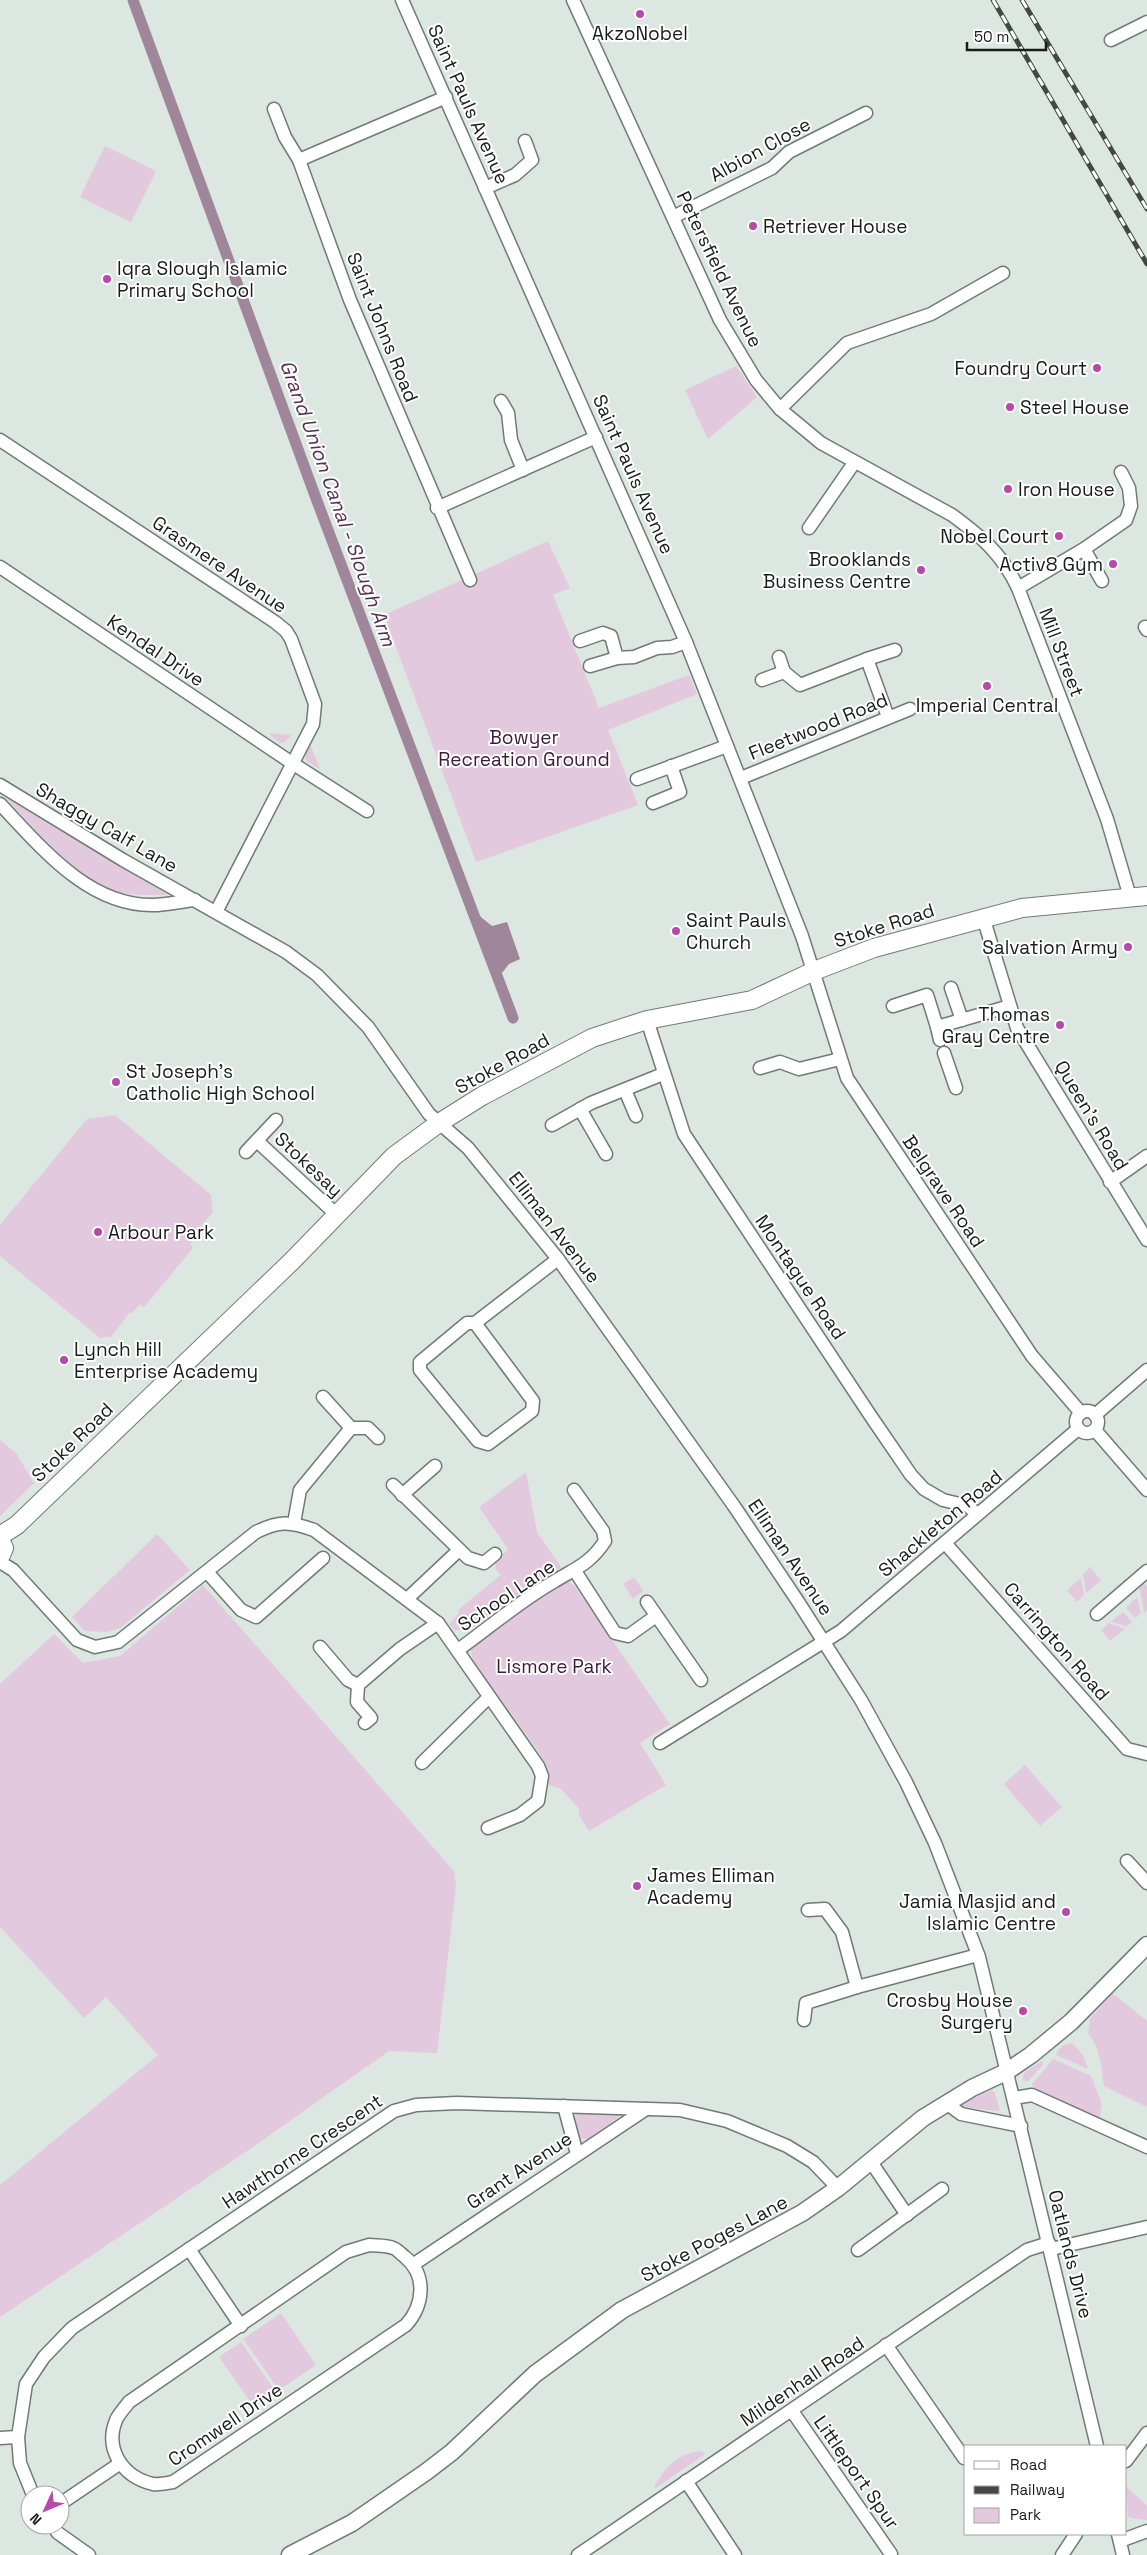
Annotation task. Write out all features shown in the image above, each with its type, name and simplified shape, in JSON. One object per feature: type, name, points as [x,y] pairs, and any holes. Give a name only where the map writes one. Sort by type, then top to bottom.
[{"type":"main road","name":"Stoke Road","points":[[1,1548],[17,1525],[337,1215],[394,1156],[439,1123],[482,1096],[592,1038],[647,1020],[752,1000],[814,971],[874,948],[982,917],[1022,908],[1138,896]]},
{"type":"street","name":"Saint Pauls Avenue","points":[[402,0],[686,642],[741,778],[814,971]]},
{"type":"street","name":"Petersfield Avenue","points":[[573,0],[720,320],[756,380],[780,409],[821,443],[854,463],[952,515],[968,527],[1001,557],[1018,588]]},
{"type":"street","points":[[1111,40],[1147,22]]},
{"type":"street","points":[[298,160],[446,97]]},
{"type":"street","name":"Saint Johns Road","points":[[274,109],[285,137],[298,160],[350,300],[437,508],[470,580]]},
{"type":"street","name":"Albion Close","points":[[673,216],[772,168],[789,152],[866,113]]},
{"type":"street","points":[[485,188],[515,175],[532,160],[525,141]]},
{"type":"street","points":[[780,409],[847,343],[932,314],[1003,273]]},
{"type":"street","points":[[501,401],[512,411],[511,440],[523,470]]},
{"type":"street","points":[[437,508],[596,437]]},
{"type":"street","name":"Grasmere Avenue","points":[[0,440],[286,632],[315,704],[313,724],[216,912]]},
{"type":"street","points":[[809,528],[854,463]]},
{"type":"street","points":[[1018,588],[1084,549],[1126,520],[1131,506],[1129,488],[1121,472]]},
{"type":"street","points":[[1084,549],[1102,581]]},
{"type":"street","name":"Kendal Drive","points":[[0,567],[292,764],[368,811]]},
{"type":"street","name":"Mill Street","points":[[1018,588],[1138,896]]},
{"type":"street","points":[[580,641],[603,633],[611,636],[617,658]]},
{"type":"street","points":[[590,666],[617,658],[634,657],[658,648],[672,647],[686,642]]},
{"type":"street","points":[[779,657],[784,672],[800,685],[894,650]]},
{"type":"street","points":[[867,659],[888,717]]},
{"type":"street","points":[[762,680],[784,672]]},
{"type":"street","name":"Fleetwood Road","points":[[741,778],[910,709]]},
{"type":"street","points":[[637,779],[727,746]]},
{"type":"street","points":[[653,803],[680,792],[671,766]]},
{"type":"street","name":"Shaggy Calf Lane","points":[[0,785],[123,860],[286,952],[316,975],[368,1027],[418,1099],[439,1123]]},
{"type":"street","name":"Shaggy Calf Lane","points":[[0,804],[57,862],[94,888],[114,899],[153,905],[195,900]]},
{"type":"street","name":"Queen's Road","points":[[982,917],[1017,1028],[1147,1240]]},
{"type":"street","name":"Belgrave Road","points":[[814,971],[840,1059],[854,1091],[1032,1356],[1081,1413]]},
{"type":"street","points":[[951,988],[962,1020]]},
{"type":"street","points":[[893,1006],[927,995],[940,1040]]},
{"type":"street","points":[[937,1027],[1010,1006]]},
{"type":"street","name":"Montague Road","points":[[647,1020],[684,1134],[911,1475],[924,1489],[943,1500],[968,1506],[977,1514]]},
{"type":"street","points":[[944,1053],[956,1088]]},
{"type":"street","points":[[760,1068],[780,1062],[799,1069],[840,1059]]},
{"type":"street","points":[[552,1125],[580,1109],[664,1074]]},
{"type":"street","points":[[625,1090],[636,1116]]},
{"type":"street","points":[[580,1109],[606,1154]]},
{"type":"street","name":"Stokesay","points":[[246,1152],[276,1120]]},
{"type":"street","name":"Elliman Avenue","points":[[439,1123],[468,1148],[558,1259],[734,1506],[861,1700],[906,1782],[935,1843],[978,1955],[1006,2072]]},
{"type":"street","name":"Stokesay","points":[[257,1141],[337,1215]]},
{"type":"street","points":[[1110,1182],[1147,1156]]},
{"type":"street","points":[[475,1323],[533,1401],[532,1411],[488,1444],[478,1442],[420,1370],[420,1362],[467,1323],[475,1323],[558,1259]]},
{"type":"street","points":[[1095,1415],[1147,1370]]},
{"type":"street","points":[[323,1397],[351,1428],[368,1428],[378,1438]]},
{"type":"street","points":[[1087,1411],[1095,1415],[1098,1424],[1094,1430],[1088,1433],[1078,1429],[1076,1418],[1081,1413],[1087,1411]]},
{"type":"street","points":[[294,1523],[300,1490],[351,1428]]},
{"type":"street","name":"Shackleton Road","points":[[660,1743],[825,1643],[1078,1429]]},
{"type":"street","points":[[1094,1430],[1147,1490]]},
{"type":"street","points":[[435,1466],[398,1490],[458,1551],[468,1558],[484,1563],[495,1554]]},
{"type":"street","points":[[574,1490],[603,1530],[605,1541],[598,1552],[575,1571]]},
{"type":"street","points":[[1,1548],[13,1570],[77,1640],[95,1647],[118,1642],[256,1532],[274,1523],[294,1523],[314,1530],[408,1598],[438,1623],[538,1766],[542,1776],[538,1801],[520,1815],[488,1828]]},
{"type":"street","name":"Carrington Road","points":[[945,1543],[1127,1749],[1147,1754]]},
{"type":"street","points":[[408,1598],[458,1551]]},
{"type":"street","points":[[207,1572],[241,1610],[256,1617],[323,1558]]},
{"type":"street","name":"School Lane","points":[[458,1650],[555,1580],[575,1571],[615,1633],[628,1636],[656,1616]]},
{"type":"street","points":[[1097,1614],[1147,1571]]},
{"type":"street","points":[[648,1602],[701,1680]]},
{"type":"street","points":[[365,1723],[371,1718],[358,1702],[358,1685],[400,1648],[438,1623]]},
{"type":"street","points":[[320,1647],[348,1680],[358,1685]]},
{"type":"street","points":[[422,1763],[490,1697]]},
{"type":"street","points":[[1126,1860],[1147,1883]]},
{"type":"street","points":[[808,1910],[825,1909],[842,1932],[857,1987]]},
{"type":"street","name":"Stoke Poges Lane","points":[[290,2555],[352,2523],[426,2472],[452,2452],[535,2374],[622,2310],[802,2214],[871,2162],[923,2118],[946,2103],[1006,2072],[1031,2055],[1071,2022],[1147,1945]]},
{"type":"street","points":[[804,2020],[806,2003],[857,1987],[978,1955]]},
{"type":"street","name":"Oatlands Drive","points":[[1006,2072],[1021,2126],[1097,2445]]},
{"type":"street","points":[[1014,2098],[1032,2095],[1147,2147]]},
{"type":"street","name":"Hawthorne Crescent","points":[[29,2485],[20,2463],[18,2437],[26,2384],[44,2357],[72,2328],[394,2110],[416,2104],[457,2103],[680,2110],[727,2122],[787,2146],[813,2162],[838,2188]]},
{"type":"street","points":[[946,2103],[960,2114],[1021,2126]]},
{"type":"street","points":[[564,2106],[576,2154]]},
{"type":"street","name":"Grant Avenue","points":[[414,2264],[646,2109]]},
{"type":"street","points":[[871,2162],[907,2215]]},
{"type":"street","points":[[858,2250],[872,2244],[907,2215],[942,2190]]},
{"type":"street","name":"Mildenhall Road","points":[[578,2555],[1027,2250],[1147,2227]]},
{"type":"street","points":[[70,2497],[119,2464],[112,2439],[117,2419],[129,2402],[346,2252],[369,2245],[393,2248],[414,2264]]},
{"type":"street","points":[[190,2249],[241,2326]]},
{"type":"street","name":"Cromwell Drive","points":[[119,2464],[131,2474],[155,2485],[173,2482],[390,2336],[406,2325],[416,2314],[420,2300],[421,2282],[414,2264]]},
{"type":"street","points":[[886,2345],[964,2458]]},
{"type":"street","name":"Littleport Spur","points":[[792,2411],[891,2554]]},
{"type":"street","points":[[1127,2457],[1147,2433]]},
{"type":"street","points":[[0,2438],[18,2437]]},
{"type":"street","points":[[686,2481],[735,2555]]},
{"type":"street","points":[[1123,2555],[1119,2537],[1147,2531]]},
{"type":"street","points":[[61,2535],[89,2555]]},
{"type":"street","points":[[1062,2555],[1075,2535]]},
{"type":"green space","points":[[105,146],[156,171],[131,222],[80,197]]},
{"type":"green space","points":[[736,366],[757,397],[708,439],[685,390]]},
{"type":"green space","name":"Bowyer Recreation Ground","points":[[548,541],[570,588],[553,595],[599,708],[689,675],[697,694],[608,730],[638,805],[476,862],[384,615]]},
{"type":"green space","points":[[268,733],[291,735],[284,743],[279,742]]},
{"type":"green space","points":[[310,744],[319,769],[307,761],[305,757]]},
{"type":"green space","points":[[4,795],[168,895],[127,894],[100,885],[54,849]]},
{"type":"green space","name":"Arbour Park","points":[[115,1115],[211,1195],[213,1212],[189,1240],[192,1242],[190,1244],[193,1248],[144,1307],[140,1304],[132,1313],[130,1312],[111,1337],[100,1338],[0,1256],[0,1225],[87,1119]]},
{"type":"green space","points":[[0,1440],[16,1453],[34,1483],[0,1516]]},
{"type":"green space","points":[[526,1472],[537,1532],[561,1567],[468,1630],[455,1630],[449,1624],[460,1612],[458,1610],[501,1575],[496,1570],[495,1563],[508,1549],[479,1507]]},
{"type":"green space","points":[[157,1534],[190,1570],[120,1628],[107,1632],[85,1631],[72,1617]]},
{"type":"green space","points":[[1090,1567],[1101,1580],[1086,1593],[1083,1574]]},
{"type":"green space","points":[[634,1577],[643,1591],[633,1599],[623,1584]]},
{"type":"green space","points":[[1081,1578],[1084,1595],[1077,1602],[1067,1590]]},
{"type":"green space","points":[[1139,1578],[1147,1587],[1147,1610],[1144,1613],[1138,1580]]},
{"type":"green space","name":"Lismore Park","points":[[568,1581],[574,1585],[670,1724],[640,1743],[666,1785],[589,1831],[579,1815],[579,1809],[561,1789],[549,1785],[540,1754],[473,1660],[471,1652],[475,1641],[563,1582]]},
{"type":"green space","points":[[203,1585],[454,1871],[456,1886],[437,2053],[389,2051],[250,2149],[0,2317],[0,2185],[158,2055],[106,1997],[84,2018],[0,1927],[0,1684],[54,1634],[83,1663],[120,1656]]},
{"type":"green space","points":[[1137,1597],[1141,1613],[1135,1618],[1126,1608]]},
{"type":"green space","points":[[1123,1612],[1132,1622],[1126,1627],[1111,1621]]},
{"type":"green space","points":[[1109,1623],[1125,1629],[1110,1641],[1101,1630]]},
{"type":"green space","points":[[1025,1765],[1062,1807],[1040,1826],[1004,1784]]},
{"type":"green space","points":[[1112,1993],[1147,2021],[1147,2107],[1104,2086],[1098,2052],[1088,2034],[1090,2019]]},
{"type":"green space","points":[[1072,2043],[1083,2055],[1088,2069],[1056,2055],[1062,2046]]},
{"type":"green space","points":[[1053,2059],[1091,2076],[1102,2104],[1099,2119],[1034,2088],[1032,2084]]},
{"type":"green space","points":[[1043,2060],[1043,2065],[1027,2082],[1022,2079],[1025,2072]]},
{"type":"green space","points":[[992,2090],[995,2093],[1000,2111],[961,2107],[962,2103]]},
{"type":"green space","points":[[577,2112],[621,2113],[619,2117],[588,2139],[579,2138],[572,2122]]},
{"type":"green space","points":[[281,2313],[316,2365],[279,2390],[243,2339]]},
{"type":"green space","points":[[241,2342],[276,2392],[254,2407],[219,2357]]},
{"type":"green space","points":[[701,2451],[705,2454],[656,2488],[654,2486],[668,2467],[678,2458]]},
{"type":"green space","points":[[1127,2487],[1147,2506],[1147,2520],[1128,2516]]},
{"type":"shaded area","points":[[472,910],[492,926],[507,922],[520,959],[509,964],[498,978]]},
{"type":"waterway","name":"Grand Union Canal - Slough Arm","points":[[133,0],[317,501],[513,1018]]},
{"type":"railway","points":[[993,0],[1147,264]]},
{"type":"railway","points":[[1022,0],[1147,209]]},
{"type":"place","name":"AkzoNobel","points":[[640,14]]},
{"type":"place","name":"Retriever House","points":[[753,226]]},
{"type":"place","name":"Iqra Slough Islamic Primary School","points":[[107,279]]},
{"type":"place","name":"Foundry Court","points":[[1097,368]]},
{"type":"place","name":"Steel House","points":[[1010,407]]},
{"type":"place","name":"Iron House","points":[[1008,489]]},
{"type":"place","name":"Nobel Court","points":[[1059,536]]},
{"type":"place","name":"Activ8 Gym","points":[[1113,564]]},
{"type":"place","name":"Brooklands Business Centre","points":[[921,570]]},
{"type":"place","name":"Imperial Central","points":[[987,686]]},
{"type":"place","name":"Saint Pauls Church","points":[[676,931]]},
{"type":"place","name":"Salvation Army","points":[[1128,947]]},
{"type":"place","name":"Thomas Gray Centre","points":[[1060,1025]]},
{"type":"place","name":"St Joseph's Catholic High School","points":[[116,1082]]},
{"type":"place","name":"Arbour Park","points":[[98,1232]]},
{"type":"place","name":"Lynch Hill Enterprise Academy","points":[[64,1360]]},
{"type":"place","name":"James Elliman Academy","points":[[637,1886]]},
{"type":"place","name":"Jamia Masjid and Islamic Centre","points":[[1066,1912]]},
{"type":"place","name":"Crosby House Surgery","points":[[1023,2011]]}]
